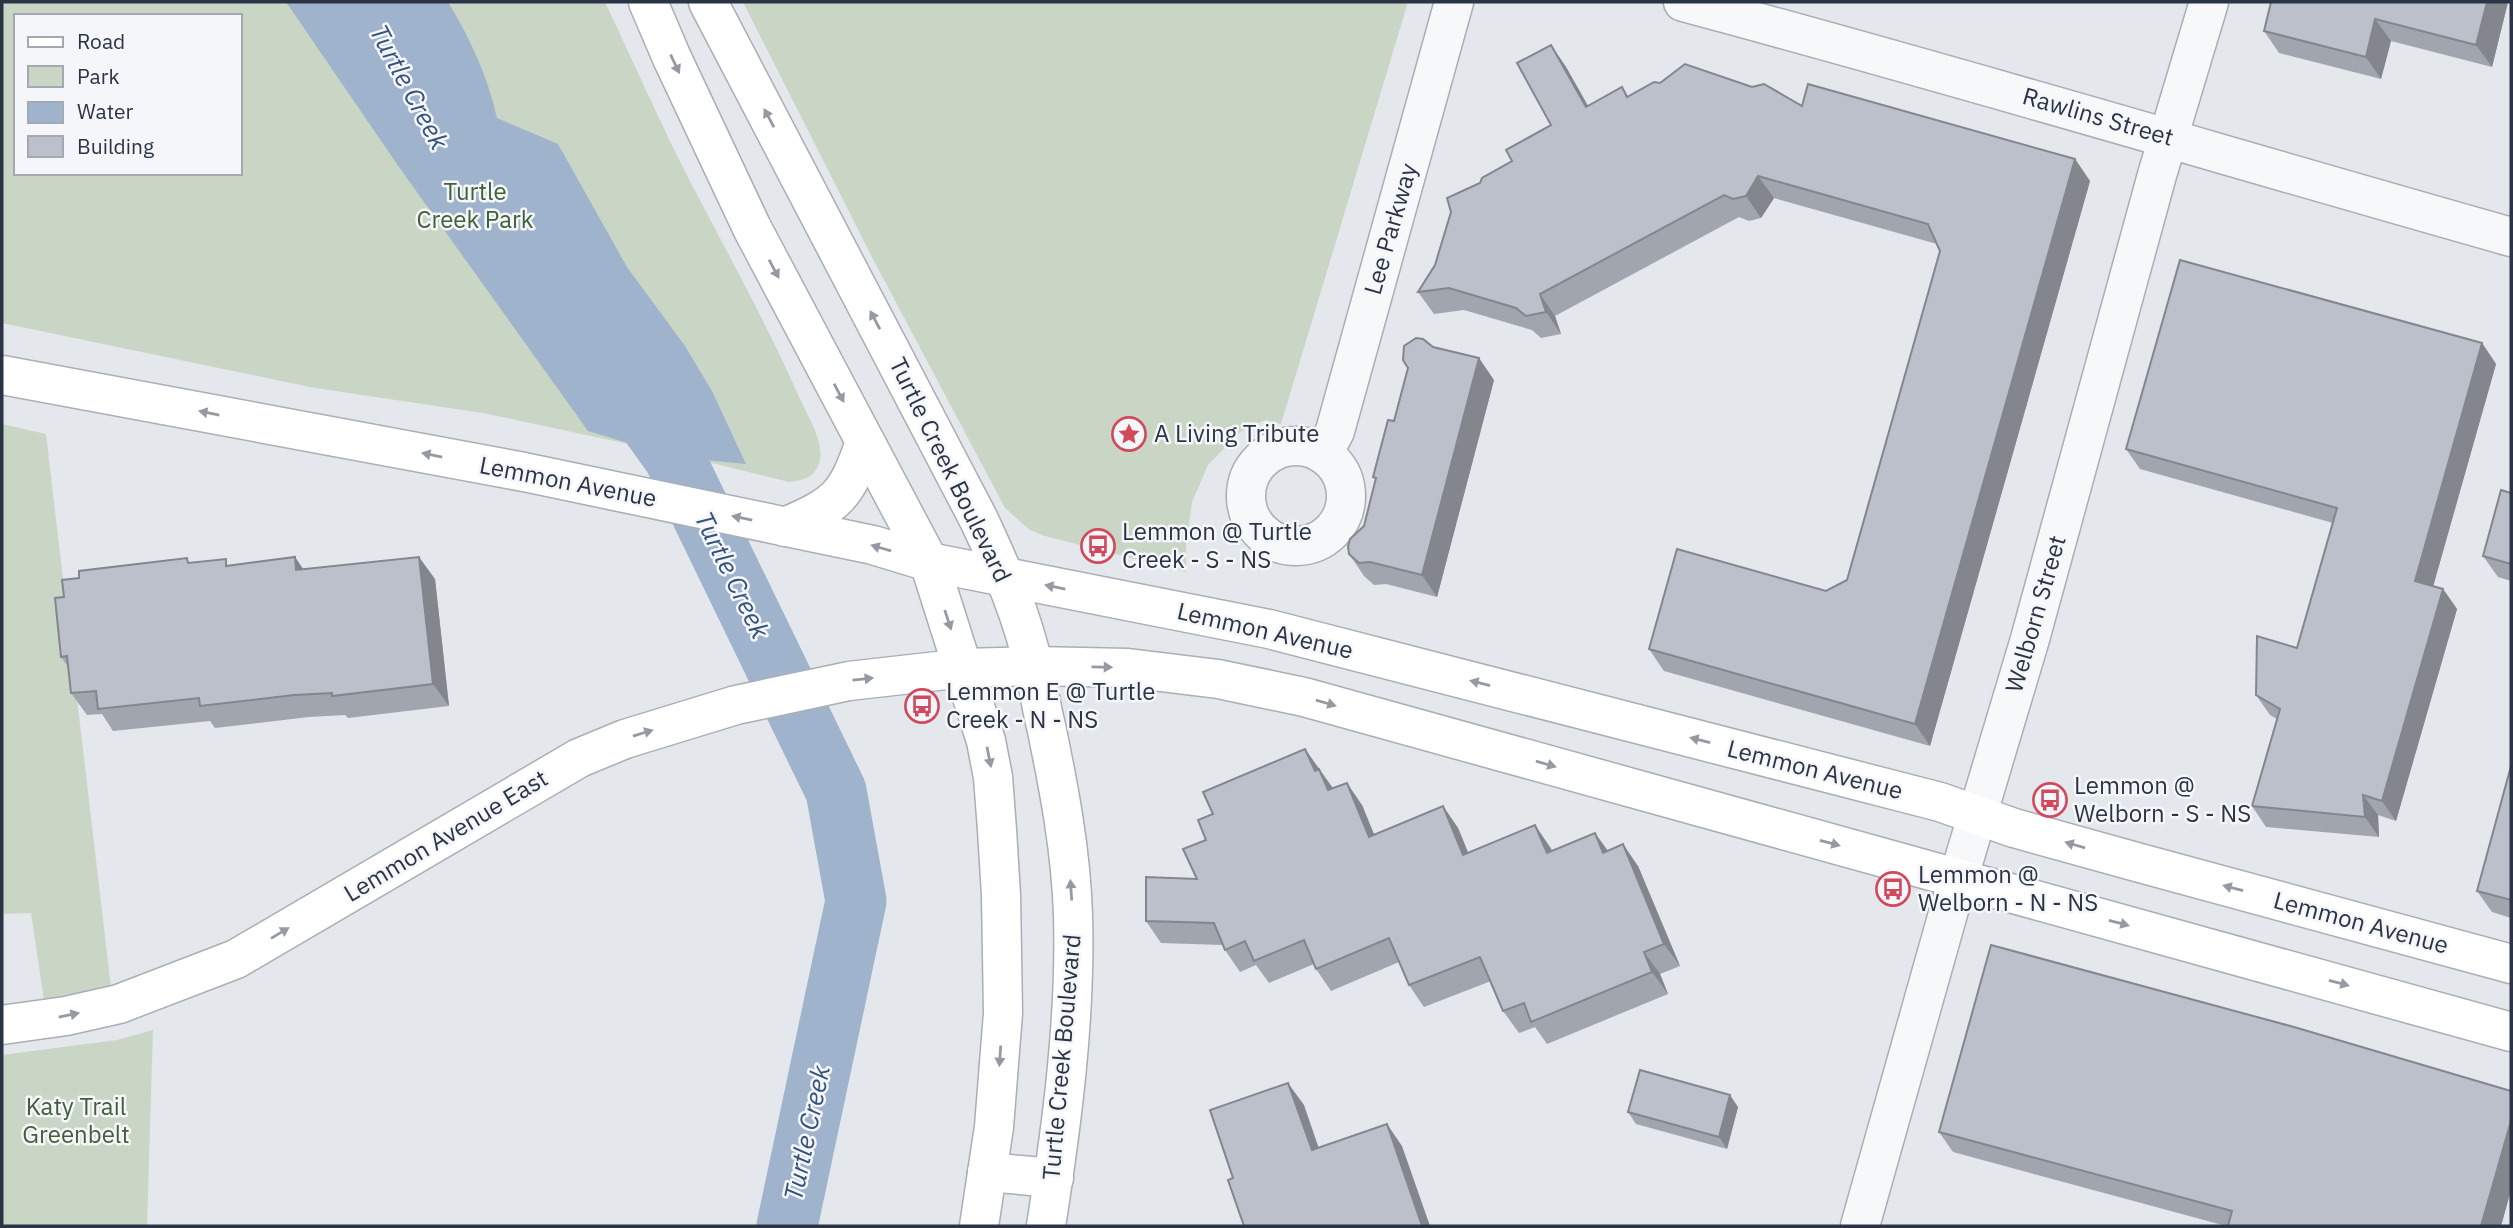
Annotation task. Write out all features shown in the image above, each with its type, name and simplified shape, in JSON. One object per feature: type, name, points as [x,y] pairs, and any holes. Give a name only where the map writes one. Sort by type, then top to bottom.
[{"type":"main road","points":[[649,2],[672,58],[752,229],[929,562],[986,741],[993,778],[1001,895],[1003,1013],[994,1127],[979,1226]]},
{"type":"main road","name":"Turtle Creek Boulevard","points":[[708,2],[979,520],[1006,577],[1034,666],[1057,776],[1069,859],[1073,913],[1072,991],[1054,1178],[1046,1226]]},
{"type":"main road","name":"Lemmon Avenue","points":[[2,374],[810,527],[929,562],[1269,629],[1913,795],[2014,828],[2511,964]]},
{"type":"main road","points":[[810,527],[845,489],[865,442]]},
{"type":"main road","points":[[964,668],[1128,668],[1218,679],[1304,697],[2511,1032]]},
{"type":"main road","name":"Lemmon Avenue East","points":[[2,1025],[65,1016],[119,1004],[236,959],[579,758],[625,739],[736,705],[849,681],[964,668]]},
{"type":"main road","points":[[987,1172],[1054,1178]]},
{"type":"street","name":"Lee Parkway","points":[[1323,454],[1335,430],[1454,2]]},
{"type":"street","name":"Rawlins Street","points":[[1683,2],[1824,39],[2511,237]]},
{"type":"street","name":"Welborn Street","points":[[1860,1226],[2209,2]]},
{"type":"green space","name":"Turtle Creek Park","points":[[2,2],[605,2],[681,162],[788,372],[817,436],[820,460],[809,477],[789,482],[675,454],[483,413],[315,388],[2,323]]},
{"type":"green space","points":[[743,2],[1408,2],[1281,424],[1265,420],[1240,432],[1208,465],[1192,502],[1186,543],[1186,572],[1045,536],[1030,530],[1005,508],[874,261]]},
{"type":"green space","points":[[2,424],[46,434],[111,988],[44,1000],[31,913],[2,914]]},
{"type":"green space","name":"Katy Trail Greenbelt","points":[[153,1030],[147,1226],[2,1226],[2,1055],[117,1040]]},
{"type":"water","name":"Turtle Creek","points":[[286,2],[448,2],[477,58],[497,118],[558,144],[627,267],[685,346],[712,391],[746,464],[674,457],[588,431],[399,167]]},
{"type":"building","points":[[2271,2],[2487,2],[2476,45],[2375,19],[2366,57],[2264,31]]},
{"type":"building","points":[[1551,45],[1586,107],[1622,87],[1627,97],[1654,82],[1660,83],[1685,64],[1752,87],[1764,84],[1802,106],[1808,84],[2075,159],[1915,724],[1649,649],[1677,549],[1826,591],[1847,580],[1940,251],[1928,224],[1758,176],[1746,196],[1733,199],[1724,195],[1540,294],[1546,312],[1526,316],[1516,308],[1449,288],[1418,292],[1435,265],[1451,212],[1447,198],[1480,183],[1482,178],[1512,161],[1506,150],[1551,125],[1517,63]]},
{"type":"building","points":[[2180,260],[2482,343],[2415,581],[2443,589],[2382,801],[2363,795],[2365,817],[2252,806],[2280,709],[2256,695],[2257,636],[2297,648],[2337,508],[2126,449]]},
{"type":"building","points":[[1416,338],[1423,339],[1433,347],[1479,358],[1422,575],[1370,562],[1359,563],[1349,554],[1348,546],[1350,539],[1364,526],[1388,420],[1394,421],[1408,368],[1403,360],[1404,346]]},
{"type":"building","points":[[2501,490],[2511,493],[2511,564],[2483,556]]},
{"type":"building","points":[[295,557],[296,570],[419,557],[433,684],[332,696],[332,693],[294,695],[200,706],[199,698],[98,709],[96,691],[71,693],[67,656],[61,657],[55,598],[64,597],[62,580],[79,578],[79,571],[187,558],[188,563],[226,559],[226,566]]},
{"type":"building","points":[[1305,749],[1315,771],[1319,769],[1328,790],[1347,783],[1369,837],[1443,806],[1463,855],[1535,825],[1547,853],[1595,833],[1603,853],[1623,844],[1664,944],[1644,952],[1652,972],[1531,1022],[1524,1003],[1503,1011],[1480,957],[1409,985],[1389,938],[1316,969],[1304,940],[1254,961],[1245,941],[1225,950],[1214,923],[1146,921],[1146,877],[1197,879],[1183,849],[1206,840],[1198,820],[1213,814],[1203,792]]},
{"type":"building","points":[[2511,766],[2511,900],[2477,891]]},
{"type":"building","points":[[1991,945],[2294,1027],[2511,1091],[2511,1121],[2481,1226],[2228,1226],[2232,1211],[1939,1132]]},
{"type":"building","points":[[1640,1070],[1730,1095],[1719,1137],[1628,1112]]},
{"type":"building","points":[[1288,1083],[1312,1150],[1387,1124],[1422,1226],[1244,1226],[1228,1180],[1233,1178],[1210,1110]]},
{"type":"waterway","name":"Turtle Creek","points":[[626,390],[674,457],[836,791],[856,901],[787,1226]]},
{"type":"place","name":"A Living Tribute","points":[[1129,434]]},
{"type":"place","name":"Lemmon @ Turtle Creek - S - NS","points":[[1098,546]]},
{"type":"place","name":"Lemmon E @ Turtle Creek - N - NS","points":[[922,706]]},
{"type":"place","name":"Lemmon @ Welborn - S - NS","points":[[2050,800]]},
{"type":"place","name":"Lemmon @ Welborn - N - NS","points":[[1893,889]]}]
